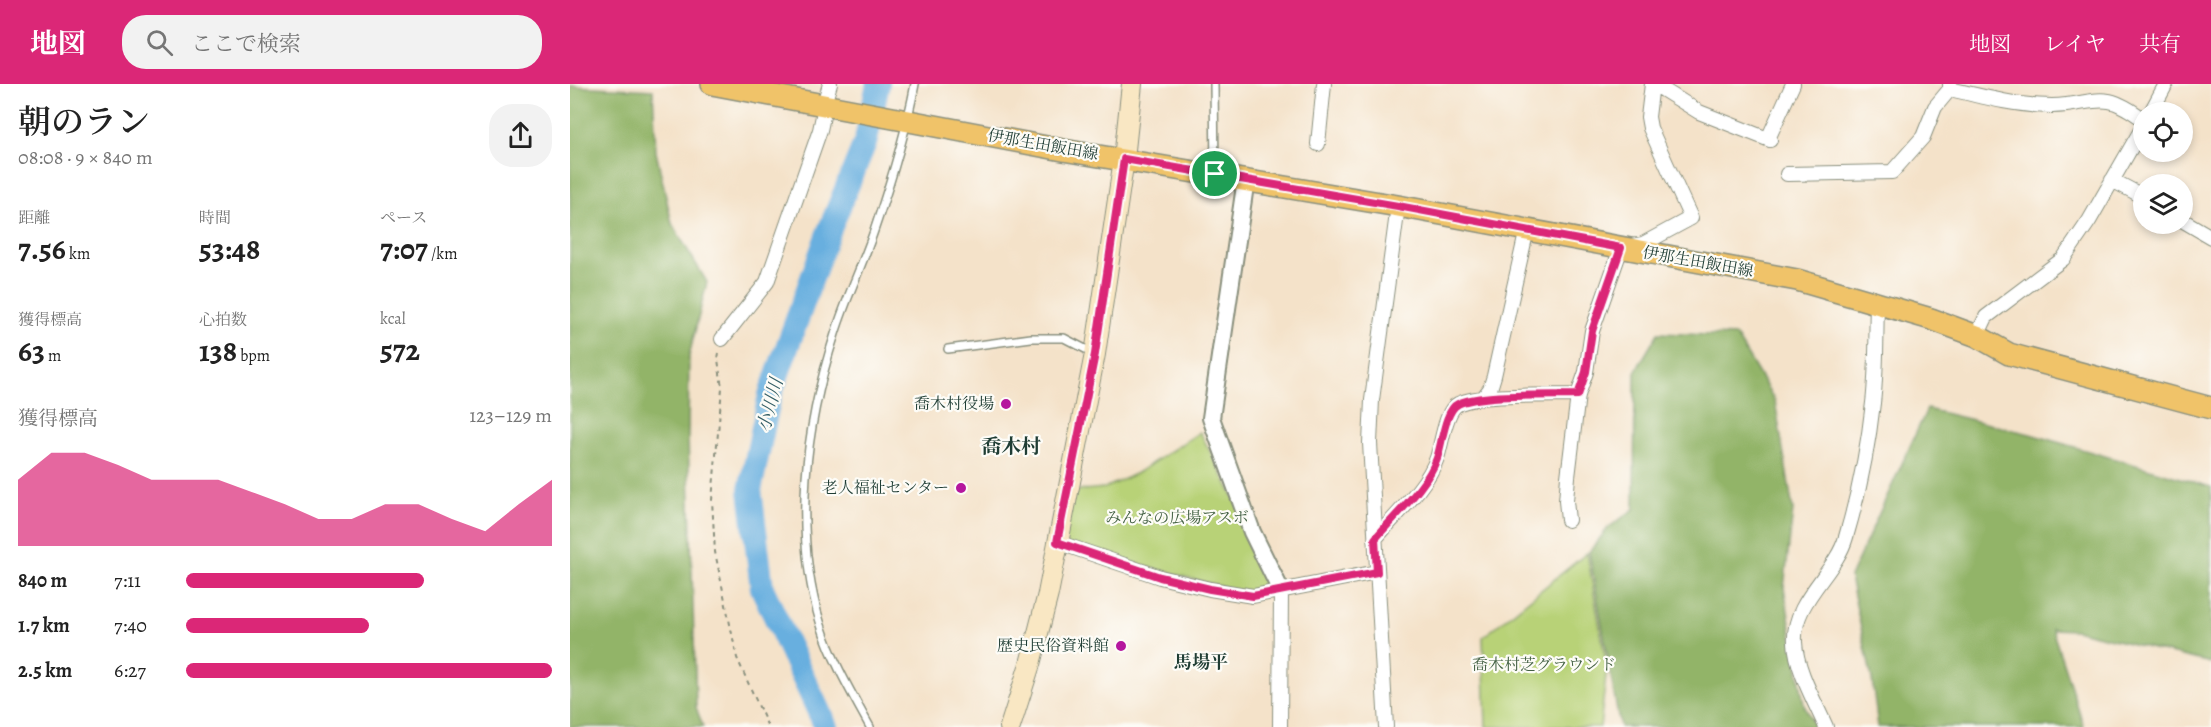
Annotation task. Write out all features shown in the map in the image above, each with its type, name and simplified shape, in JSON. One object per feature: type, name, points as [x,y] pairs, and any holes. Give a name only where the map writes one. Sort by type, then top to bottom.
[{"type":"main road","name":"伊那生田飯田線","points":[[712,84],[826,109],[907,119],[1527,229],[1797,280],[1931,319],[1977,336],[2009,354],[2211,408]]},
{"type":"main road","points":[[1010,727],[1048,594],[1095,354],[1124,159],[1132,84]]},
{"type":"street","points":[[722,339],[767,282],[820,130],[830,84]]},
{"type":"street","points":[[1318,144],[1324,84]]},
{"type":"street","points":[[1568,520],[1566,501],[1578,395],[1586,372],[1592,331],[1621,248],[1643,244],[1691,218],[1650,128],[1648,117],[1653,84],[1699,112],[1769,139],[1793,84]]},
{"type":"street","points":[[2156,102],[2166,84]]},
{"type":"street","points":[[1787,174],[1892,172],[1923,136],[1935,106],[1950,87],[1991,99],[2052,106],[2101,98],[2126,106],[2133,111]]},
{"type":"street","points":[[1977,336],[1986,317],[2064,259],[2133,144]]},
{"type":"street","points":[[1246,179],[1211,417],[1252,532],[1281,591],[1280,727]]},
{"type":"street","points":[[2112,180],[2133,191]]},
{"type":"street","points":[[1386,727],[1370,443],[1371,411],[1398,206]]},
{"type":"street","points":[[2193,226],[2211,237]]},
{"type":"street","points":[[1483,398],[1494,376],[1527,229]]},
{"type":"street","points":[[1826,727],[1807,684],[1795,641],[1798,621],[1810,596],[1846,540],[1864,467],[1874,400],[1877,302]]},
{"type":"street","points":[[1375,539],[1431,474],[1450,412],[1458,404],[1483,398],[1578,395]]},
{"type":"street","points":[[1057,542],[1160,577],[1253,596],[1377,572]]},
{"type":"lane","points":[[870,727],[847,684],[821,625],[811,577],[804,524],[806,485],[816,404],[835,334],[875,228],[915,84]]},
{"type":"lane","points":[[1214,84],[1215,174]]},
{"type":"lane","points":[[948,349],[1031,338],[1064,338],[1095,354]]},
{"type":"path","points":[[722,339],[718,359],[722,388],[712,500],[715,552],[737,658],[768,727]]},
{"type":"green space","points":[[570,86],[653,90],[656,152],[672,224],[707,282],[689,356],[688,436],[696,707],[703,727],[570,727]]},
{"type":"green space","points":[[1658,333],[1736,336],[1775,401],[1793,510],[1784,588],[1804,705],[1815,727],[1620,727],[1589,552],[1608,528],[1634,509],[1635,372]]},
{"type":"green space","points":[[1927,409],[2030,434],[2211,487],[2211,663],[2075,630],[2052,629],[2084,727],[1878,727],[1872,679],[1850,577]]},
{"type":"green space","name":"みんなの広場アスボ","points":[[1200,432],[1252,532],[1277,589],[1251,595],[1057,542],[1073,491],[1105,488],[1137,473]]},
{"type":"green space","name":"喬木村芝グラウンド","points":[[1587,553],[1607,667],[1600,727],[1486,727],[1483,637]]},
{"type":"waterway","name":"小川川","points":[[826,727],[762,588],[750,490],[770,395],[827,236],[866,140],[878,84]]},
{"type":"place","name":"喬木村役場","points":[[1006,404]]},
{"type":"place","name":"老人福祉センター","points":[[961,488]]},
{"type":"place","name":"歴史民俗資料館","points":[[1121,646]]},
{"type":"district","name":"喬木村","points":[[1011,446]]},
{"type":"district","name":"馬場平","points":[[1201,662]]},
{"type":"route","points":[[1124,159],[1215,174],[1527,229],[1621,248],[1592,331],[1586,372],[1578,395],[1483,398],[1458,404],[1450,412],[1431,474],[1375,539],[1377,572],[1253,596],[1160,577],[1057,542],[1095,354],[1124,159]]}]
